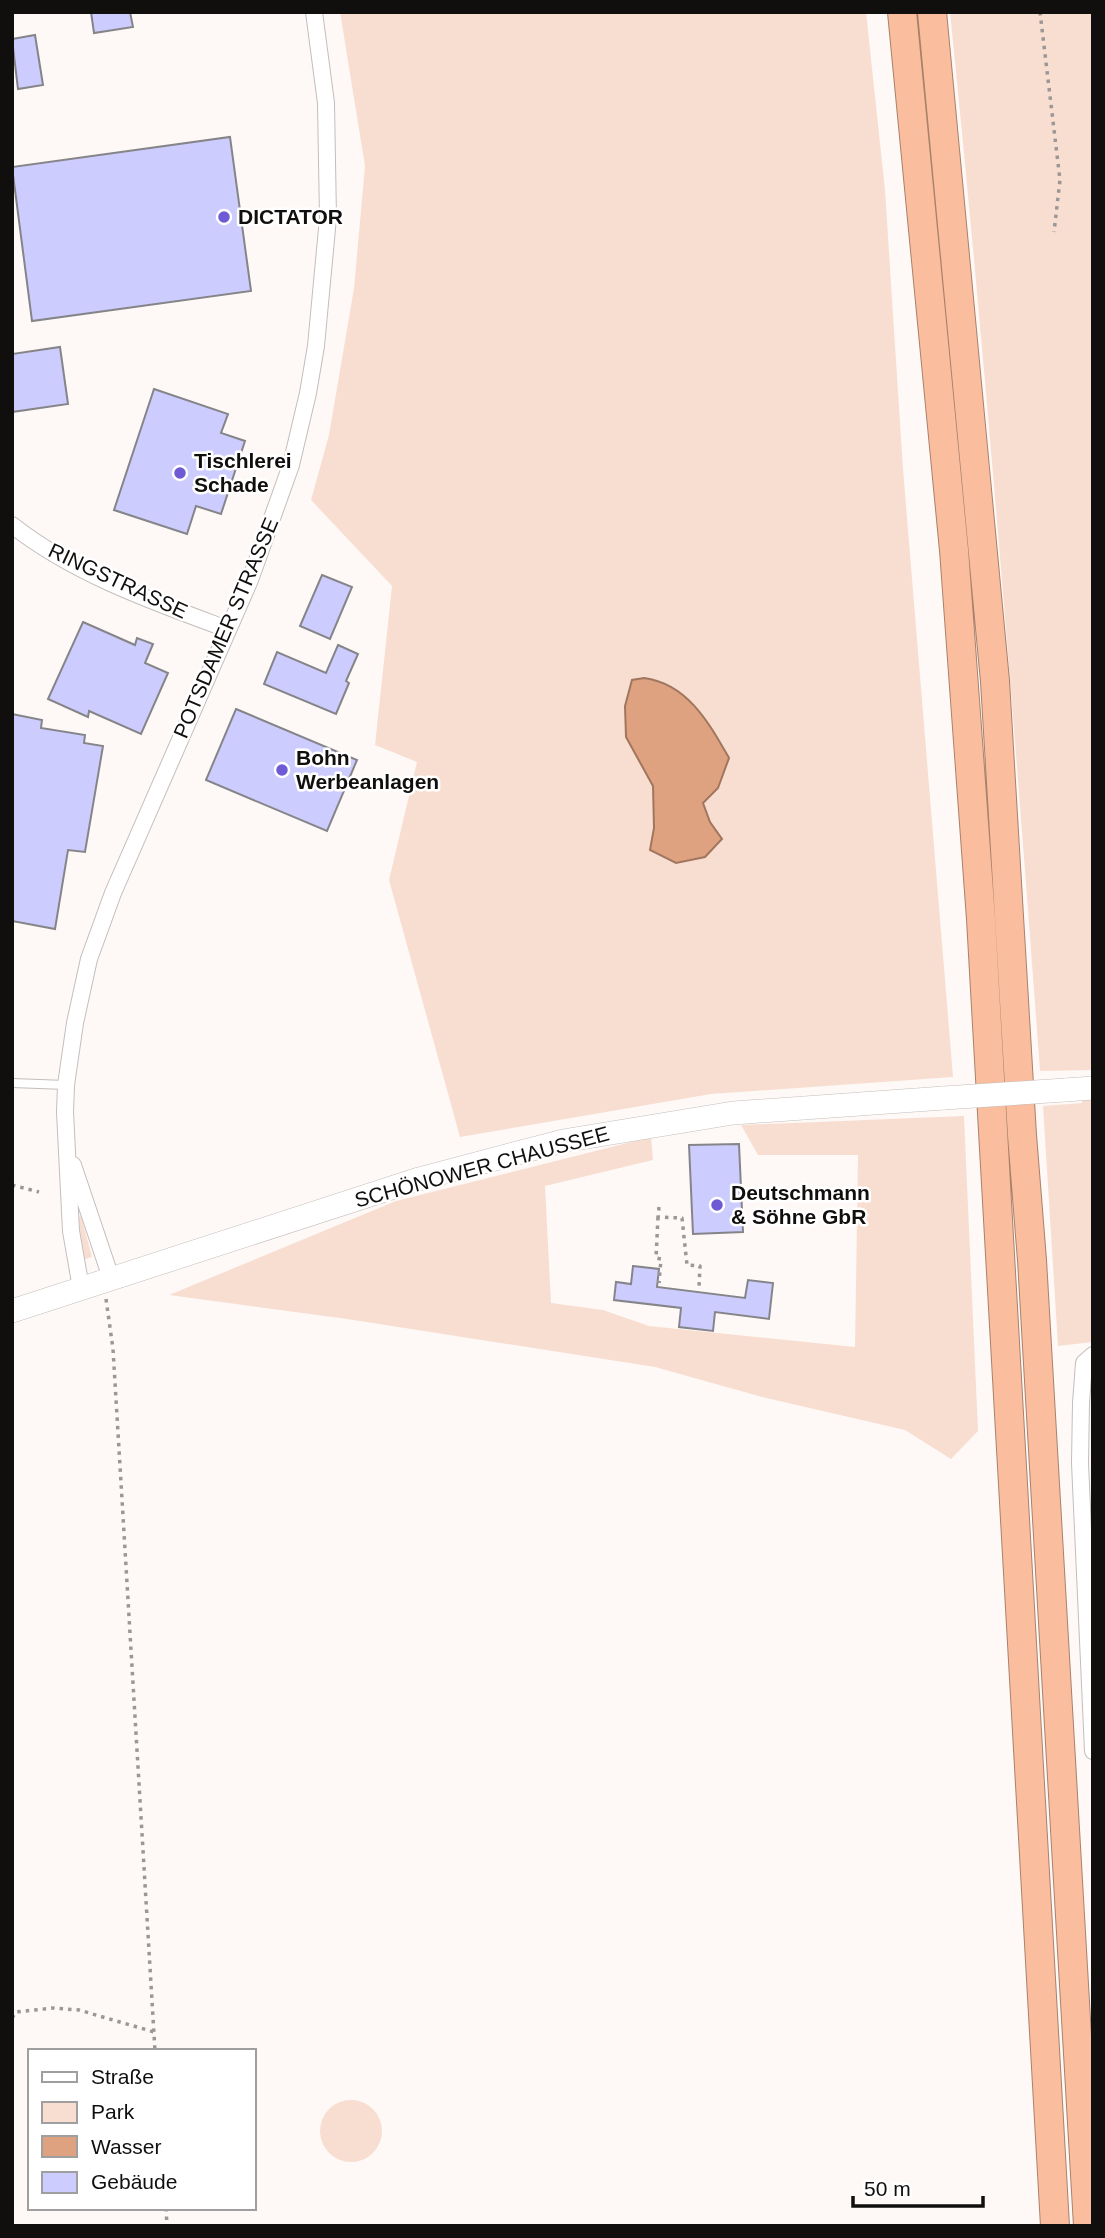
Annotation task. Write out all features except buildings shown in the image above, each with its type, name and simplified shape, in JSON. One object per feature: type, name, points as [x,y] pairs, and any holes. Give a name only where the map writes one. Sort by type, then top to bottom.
[{"type":"highway","points":[[902,12],[954,550],[980,906],[1055,2226]]},
{"type":"highway","points":[[932,12],[995,681],[1021,1121],[1033,1274],[1088,2226]]},
{"type":"main road","name":"SCHÖNOWER CHAUSSEE","points":[[12,1311],[81,1288],[109,1289],[419,1179],[563,1141],[733,1113],[1093,1088]]},
{"type":"street","name":"POTSDAMER STRASSE","points":[[81,1288],[71,1231],[66,1085],[75,1023],[89,959],[113,893],[250,580],[291,465],[316,346],[325,268],[328,191],[326,103],[314,12]]},
{"type":"street","name":"RINGSTRASSE","points":[[12,525],[47,549],[94,575],[227,629]]},
{"type":"street","name":"POTSDAMER STRASSE","points":[[66,1146],[109,1289]]},
{"type":"street","points":[[1088,1359],[1081,1403],[1080,1463],[1093,1751]]},
{"type":"lane","points":[[12,1083],[66,1085]]},
{"type":"path","points":[[1040,12],[1060,180],[1054,232]]},
{"type":"path","points":[[12,1185],[40,1192]]},
{"type":"path","points":[[659,1207],[656,1258],[661,1259],[659,1283]]},
{"type":"path","points":[[658,1217],[682,1218],[687,1265],[701,1266],[699,1287]]},
{"type":"path","points":[[109,1289],[155,2049]]},
{"type":"path","points":[[12,2018],[16,2012],[41,2009],[79,2010],[154,2032]]},
{"type":"green space","points":[[340,12],[866,12],[885,190],[903,469],[953,1077],[711,1094],[460,1137],[389,880],[417,762],[375,745],[392,586],[311,500],[329,435],[354,288],[365,166]],"holes":[[[653,786],[718,788],[703,803],[710,822],[722,839],[650,850],[654,828]]]},
{"type":"green space","points":[[950,12],[1093,12],[1093,1070],[1040,1071],[999,541]]},
{"type":"green space","points":[[1093,1097],[1093,1342],[1058,1346],[1043,1106],[1082,1103],[1082,1098]]},
{"type":"green space","points":[[964,1116],[978,1431],[951,1459],[905,1430],[762,1397],[655,1367],[347,1319],[169,1295],[396,1201],[651,1137],[653,1160],[545,1186],[551,1303],[603,1310],[649,1326],[855,1347],[858,1155],[758,1155],[741,1125]]},
{"type":"green space","points":[[81,1216],[92,1257],[82,1260],[79,1218]]},
{"type":"green space","points":[[351,2100],[373,2109],[382,2131],[373,2153],[351,2162],[329,2153],[320,2131],[329,2109]]},
{"type":"water","points":[[644,678],[673,688],[696,707],[729,758],[718,788],[703,803],[710,822],[722,839],[705,857],[676,863],[650,850],[654,828],[653,786],[626,737],[625,706],[632,680]]},
{"type":"place","name":"DICTATOR","points":[[224,217]]},
{"type":"place","name":"Tischlerei Schade","points":[[180,473]]},
{"type":"place","name":"Bohn Werbeanlagen","points":[[282,770]]},
{"type":"place","name":"Deutschmann & Söhne GbR","points":[[717,1205]]}]
